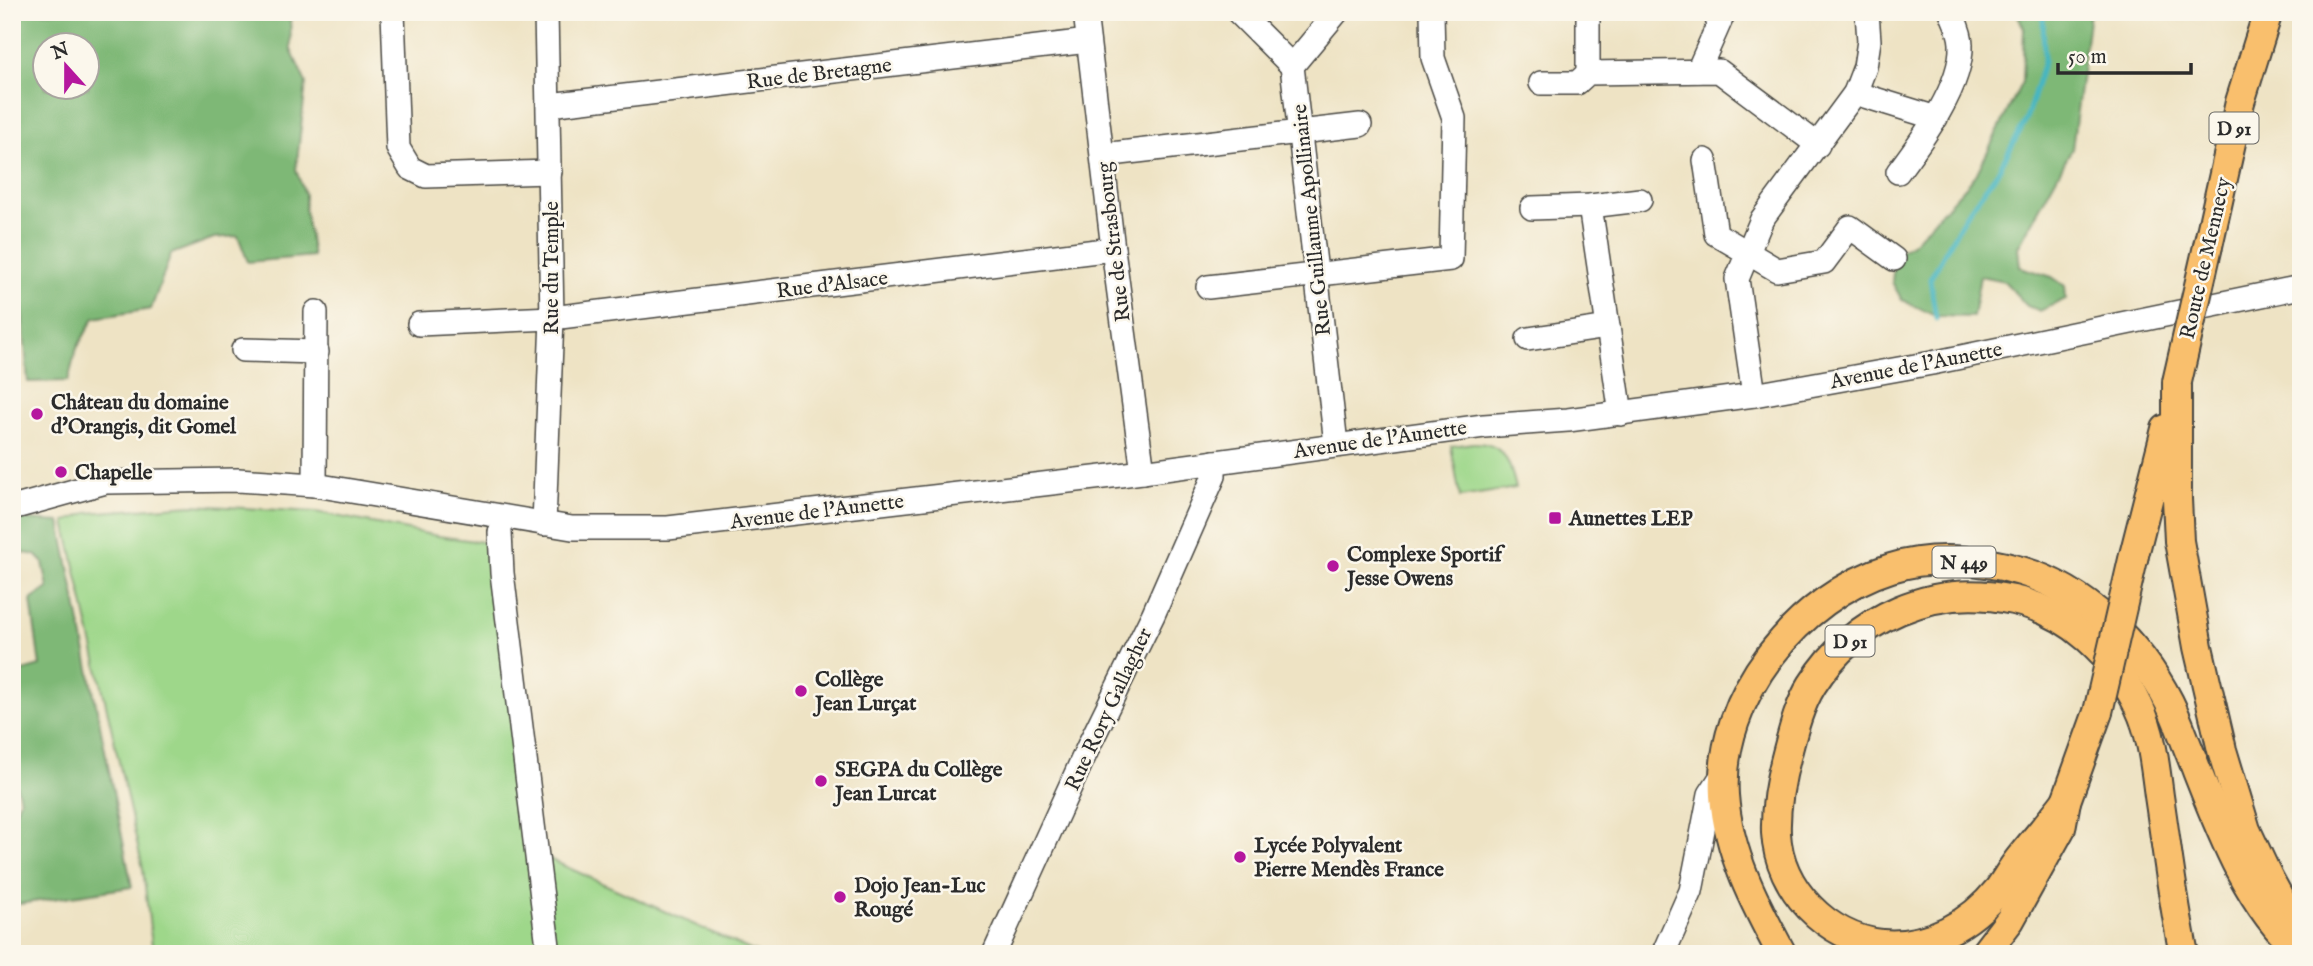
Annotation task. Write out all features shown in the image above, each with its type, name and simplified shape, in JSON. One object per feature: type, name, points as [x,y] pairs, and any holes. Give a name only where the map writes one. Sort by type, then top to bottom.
[{"type":"main road","name":"Route de Mennecy","points":[[2177,382],[2241,102],[2268,12]]},
{"type":"main road","name":"D 91","points":[[2177,382],[2134,555],[2098,712],[2059,817],[2019,860],[1998,889],[1979,910],[1930,940],[1908,944],[1859,940],[1837,930],[1801,899],[1785,869],[1776,835],[1781,776],[1800,711],[1812,685],[1839,650],[1886,615],[1940,597],[1998,596],[2028,603],[2058,617],[2104,652],[2126,681],[2141,710],[2150,738],[2184,954]]},
{"type":"main road","name":"D 91","points":[[2177,382],[2179,541],[2198,647],[2222,750],[2246,831],[2301,940]]},
{"type":"main road","name":"N 449","points":[[1782,954],[1744,878],[1728,828],[1724,795],[1725,771],[1733,730],[1745,697],[1763,664],[1785,636],[1807,615],[1859,582],[1890,568],[1919,562],[1981,562],[2018,570],[2049,580],[2074,594],[2104,618],[2133,648],[2152,673],[2169,703],[2232,851],[2262,909],[2283,936],[2301,952]]},
{"type":"main road","points":[[1964,954],[1999,910],[2059,817]]},
{"type":"main road","points":[[1984,954],[2010,920],[2059,817]]},
{"type":"street","points":[[393,12],[398,148],[410,168],[426,176],[550,172]]},
{"type":"street","name":"Rue du Temple","points":[[544,524],[552,318],[546,12]]},
{"type":"street","name":"Rue de Strasbourg","points":[[1086,12],[1113,249],[1143,472]]},
{"type":"street","points":[[1238,12],[1292,66],[1335,13]]},
{"type":"street","points":[[1208,287],[1451,259],[1454,118],[1433,58],[1432,12]]},
{"type":"street","points":[[1588,12],[1588,73]]},
{"type":"street","points":[[1698,71],[1724,12]]},
{"type":"street","points":[[1754,395],[1737,279],[1762,219],[1855,93],[1865,67],[1869,41],[1867,12]]},
{"type":"street","points":[[1898,172],[1936,118],[1960,58],[1961,41],[1951,12]]},
{"type":"street","name":"Rue de Bretagne","points":[[549,105],[1088,41]]},
{"type":"street","name":"Rue Guillaume Apollinaire","points":[[1292,66],[1336,444]]},
{"type":"street","points":[[1541,83],[1577,83],[1588,73],[1719,71],[1818,145]]},
{"type":"street","points":[[1855,93],[1936,118]]},
{"type":"street","points":[[1102,155],[1360,125]]},
{"type":"street","points":[[1705,160],[1716,234],[1777,270],[1824,262],[1850,227],[1894,258]]},
{"type":"street","points":[[1532,208],[1590,206],[1640,200]]},
{"type":"street","points":[[1590,206],[1621,414]]},
{"type":"street","name":"Rue d'Alsace","points":[[419,324],[552,318],[1113,249]]},
{"type":"street","name":"Avenue de l’Aunette","points":[[1528,424],[1754,395],[1932,363],[2301,286]]},
{"type":"street","points":[[315,485],[316,312]]},
{"type":"street","points":[[1528,339],[1608,327]]},
{"type":"street","points":[[243,350],[317,352]]},
{"type":"street","name":"Avenue de l'Aunette","points":[[12,508],[106,482],[238,480],[315,485],[572,528],[668,528],[1143,472],[1484,425],[1528,424]]},
{"type":"street","name":"Rue Rory Gallagher","points":[[994,954],[1091,741],[1153,615],[1214,476],[1214,462]]},
{"type":"street","points":[[500,532],[549,954]]},
{"type":"street","points":[[1663,954],[1692,891],[1710,794],[1725,771]]},
{"type":"green space","points":[[12,12],[290,12],[291,50],[306,83],[296,170],[305,195],[313,256],[248,262],[238,236],[214,238],[171,254],[151,309],[94,318],[76,350],[68,381],[28,382],[22,306],[12,306]]},
{"type":"green space","points":[[2016,12],[2090,12],[2072,149],[2018,247],[2020,267],[2052,277],[2065,286],[2066,299],[2040,311],[2027,306],[2004,281],[1980,276],[1973,317],[1935,316],[1902,300],[1892,282],[1895,254],[1913,243],[1976,175],[2022,82],[2024,28]]},
{"type":"green space","points":[[1473,443],[1492,446],[1504,455],[1516,488],[1460,497],[1451,446]]},
{"type":"green space","points":[[192,505],[316,512],[438,536],[496,544],[540,855],[759,954],[153,954],[143,869],[65,522],[87,513]]},
{"type":"green space","points":[[12,519],[60,522],[132,887],[12,905],[12,812],[15,812],[20,800],[17,787],[12,781],[12,674],[40,666],[31,600],[48,588],[43,562],[36,555],[12,551]]},
{"type":"waterway","points":[[1936,319],[1930,279],[1965,216],[1997,173],[2026,120],[2044,61],[2043,12]]},
{"type":"place","name":"Château du domaine d'Orangis, dit Gomel","points":[[37,414]]},
{"type":"place","name":"Chapelle","points":[[61,472]]},
{"type":"place","name":"Aunettes LEP","points":[[1555,518]]},
{"type":"place","name":"Complexe Sportif Jesse Owens","points":[[1333,566]]},
{"type":"place","name":"Collège Jean Lurçat","points":[[801,691]]},
{"type":"place","name":"SEGPA du Collège Jean Lurcat","points":[[821,781]]},
{"type":"place","name":"Lycée Polyvalent Pierre Mendès France","points":[[1240,857]]},
{"type":"place","name":"Dojo Jean-Luc Rougé","points":[[840,897]]}]
